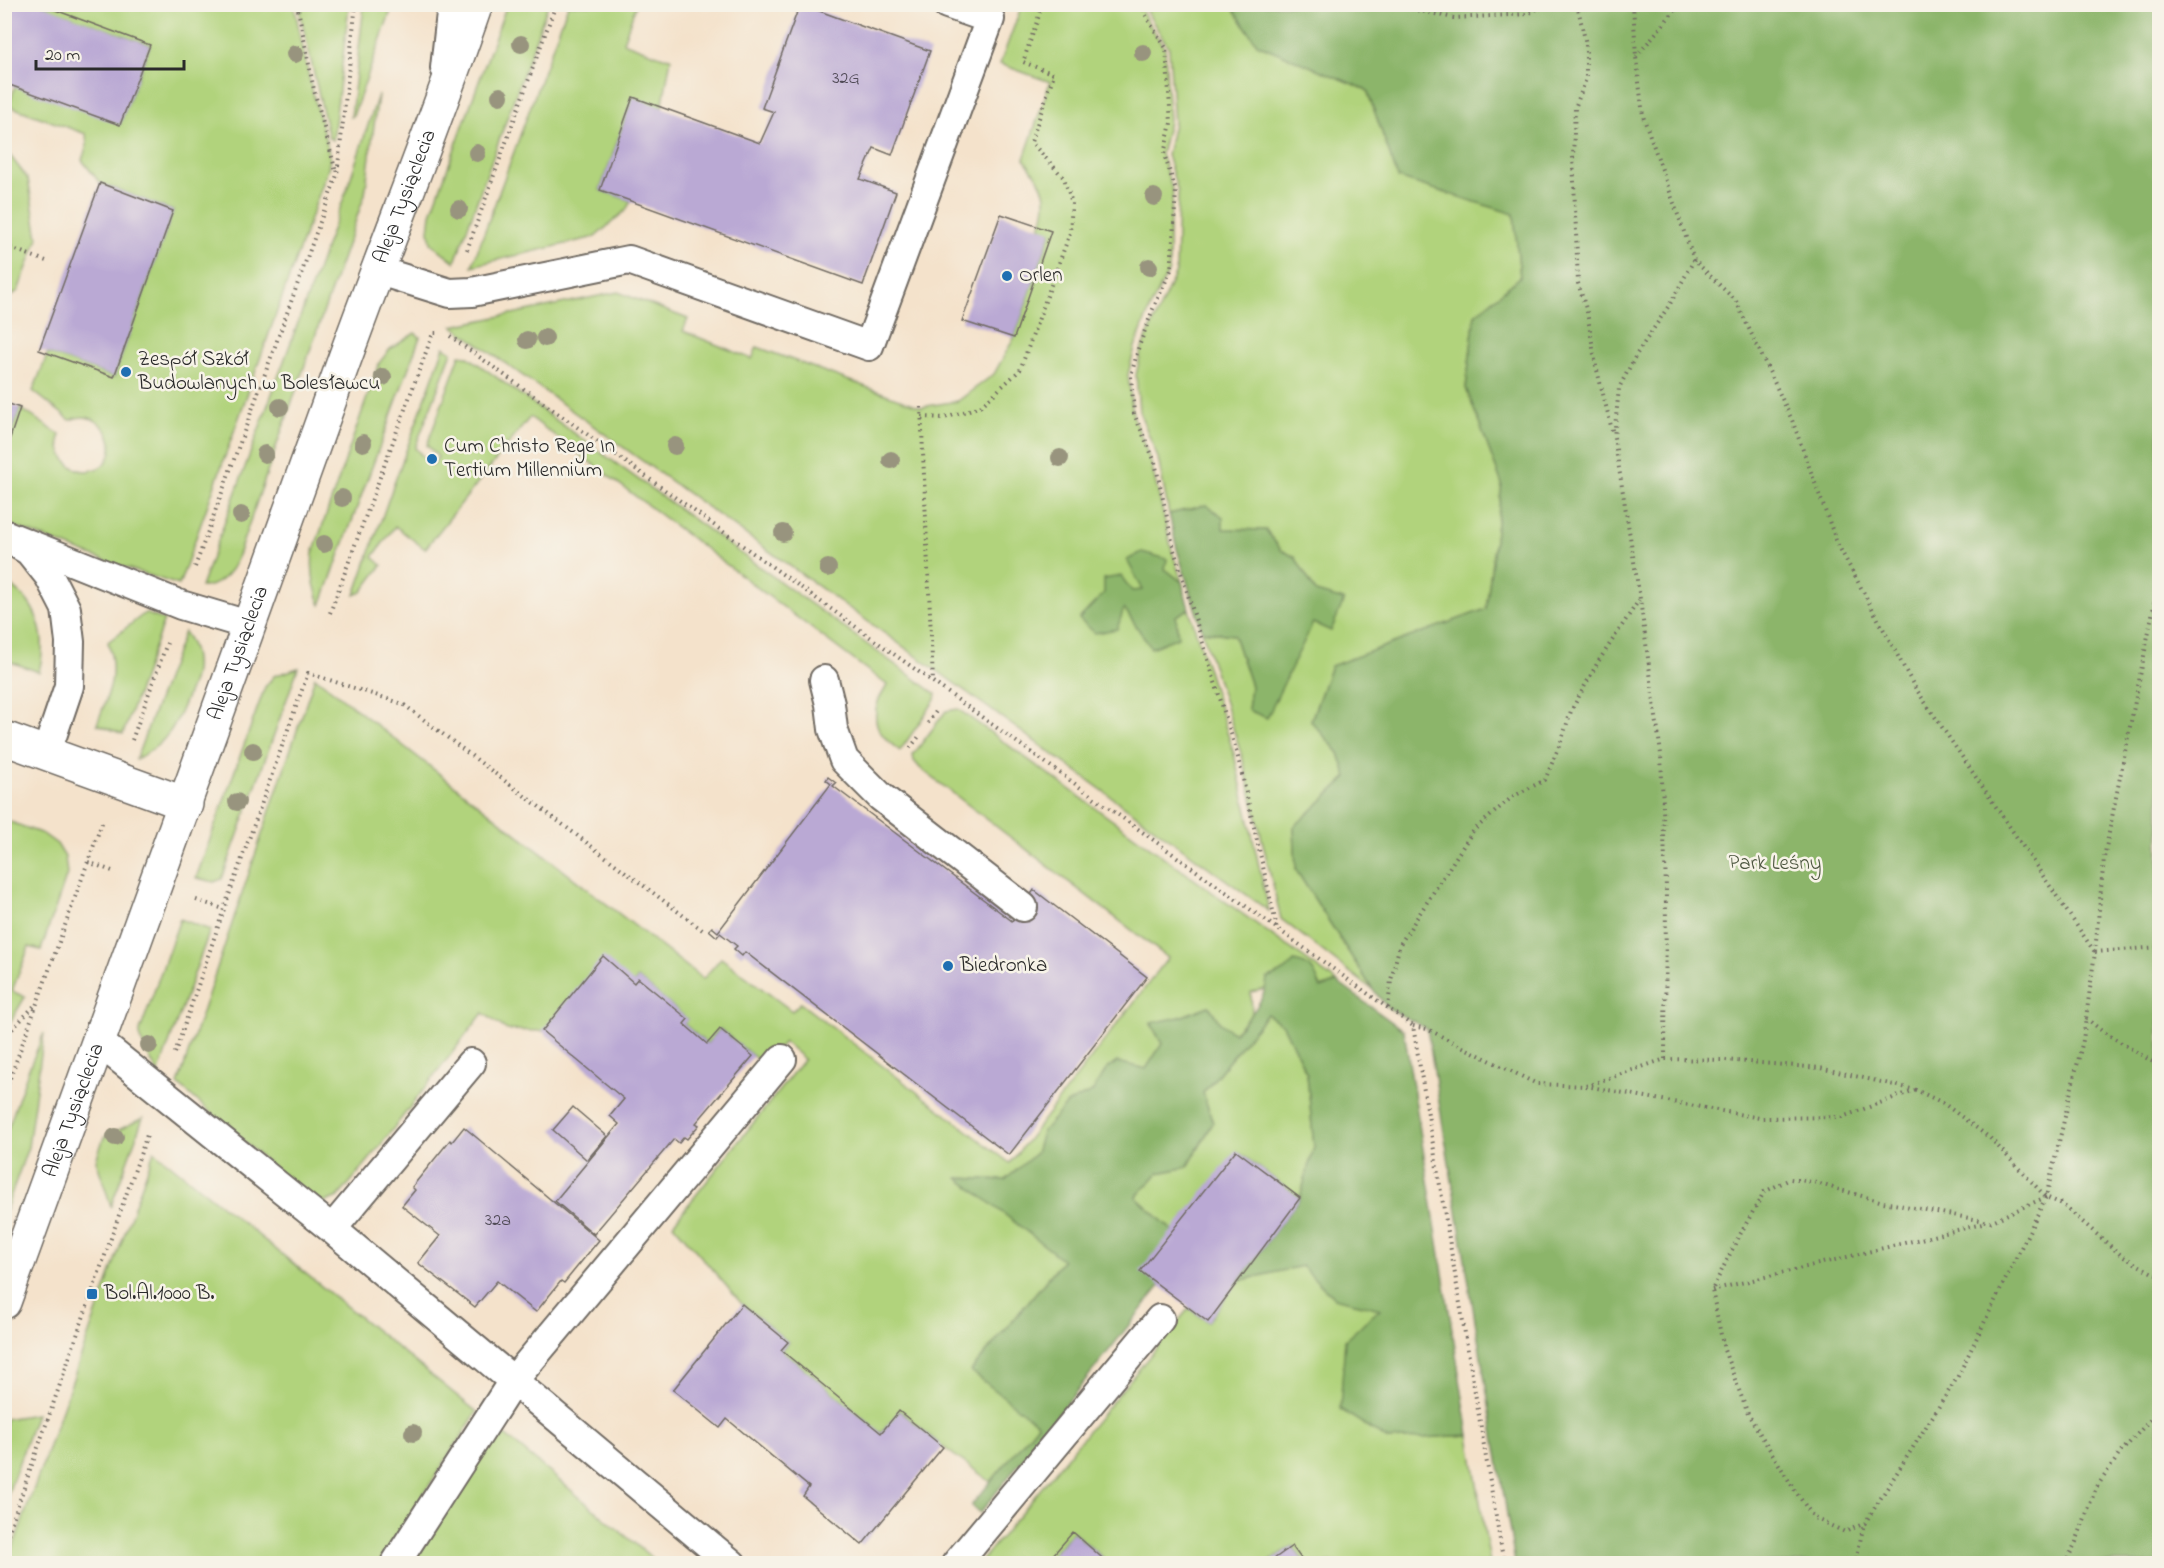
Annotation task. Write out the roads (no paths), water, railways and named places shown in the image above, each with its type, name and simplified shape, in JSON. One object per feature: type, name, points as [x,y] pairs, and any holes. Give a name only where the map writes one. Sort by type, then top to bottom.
[{"type":"street","name":"Aleja Tysiąclecia","points":[[4,1302],[186,804],[376,270],[440,109],[476,4]]},
{"type":"street","points":[[4,738],[186,804]]},
{"type":"lane","points":[[440,109],[452,4]]},
{"type":"lane","points":[[376,270],[450,293],[471,292],[628,260],[869,346],[990,19],[947,4]]},
{"type":"lane","points":[[4,534],[181,605],[248,625]]},
{"type":"lane","points":[[4,534],[36,560],[49,576],[66,609],[70,642],[69,686],[46,754]]},
{"type":"lane","points":[[824,680],[833,729],[844,760],[880,797],[1023,907]]},
{"type":"lane","points":[[99,1042],[332,1229],[732,1563]]},
{"type":"lane","points":[[395,1563],[513,1381],[782,1059]]},
{"type":"lane","points":[[332,1229],[471,1063]]},
{"type":"lane","points":[[956,1563],[1160,1319]]},
{"type":"place","name":"Orlen","points":[[1007,276]]},
{"type":"place","name":"Zespół Szkół Budowlanych w Bolesławcu","points":[[126,372]]},
{"type":"place","name":"Cum Christo Rege In Tertium Millennium","points":[[432,459]]},
{"type":"place","name":"Biedronka","points":[[948,966]]},
{"type":"place","name":"Bol.Al.1000 B.","points":[[92,1294]]},
{"type":"park label","name":"Park Leśny","points":[[1775,864]]}]
